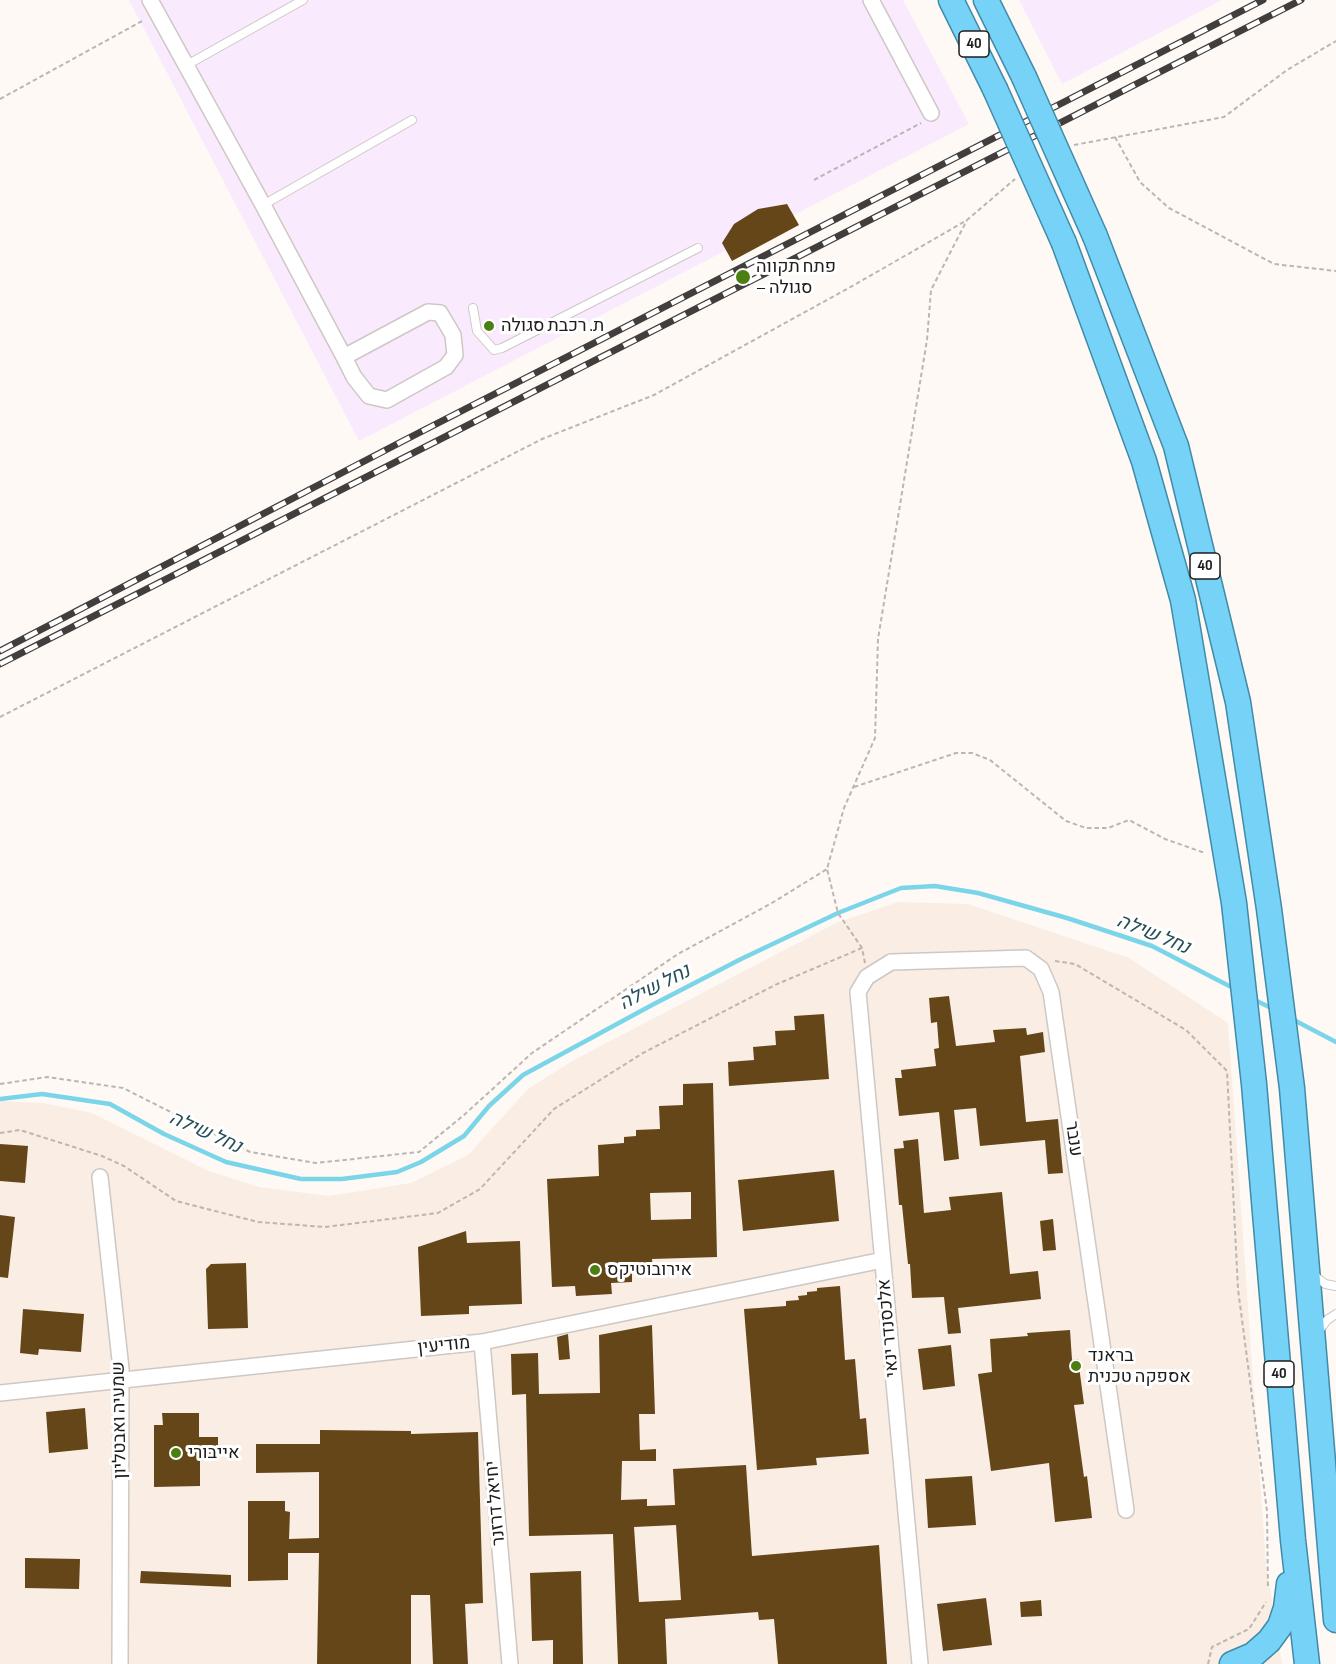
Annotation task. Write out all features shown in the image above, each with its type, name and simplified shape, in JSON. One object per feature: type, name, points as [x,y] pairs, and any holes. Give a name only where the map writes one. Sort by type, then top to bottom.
[{"type":"highway","name":"40","points":[[951,0],[995,89],[1064,243],[1144,460],[1183,600],[1234,903],[1254,1084],[1293,1540],[1307,1664]]},
{"type":"highway","name":"40","points":[[986,0],[1024,77],[1095,236],[1176,446],[1238,702],[1269,909],[1292,1088],[1336,1620]]},
{"type":"highway","points":[[1232,1664],[1253,1655],[1281,1626],[1287,1608],[1293,1540]]},
{"type":"street","points":[[871,0],[931,113]]},
{"type":"street","points":[[153,7],[263,205],[354,376],[369,396],[387,400],[446,367],[455,355],[453,335],[440,313],[428,312],[344,357]]},
{"type":"street","points":[[867,977],[891,962],[1026,957]]},
{"type":"street","name":"ענבר","points":[[1026,957],[1041,969],[1051,992],[1126,1510]]},
{"type":"street","name":"אלכסנדר ינאי","points":[[867,977],[858,992],[920,1664]]},
{"type":"street","name":"שמעיה ואבטליון","points":[[100,1177],[120,1382],[120,1664]]},
{"type":"street","name":"מודיעין","points":[[0,1393],[482,1342],[883,1260]]},
{"type":"street","name":"יחיאל דרזנר","points":[[482,1342],[510,1664]]},
{"type":"lane","points":[[185,66],[303,0]]},
{"type":"lane","points":[[263,205],[412,120]]},
{"type":"lane","points":[[473,308],[477,331],[494,350],[502,348],[698,248]]},
{"type":"lane","points":[[1307,1270],[1325,1284],[1336,1286]]},
{"type":"lane","points":[[1313,1338],[1327,1320],[1336,1314]]},
{"type":"path","points":[[0,99],[153,7]]},
{"type":"path","points":[[1073,145],[1224,117],[1287,70],[1336,41]]},
{"type":"path","points":[[814,180],[924,121],[931,113]]},
{"type":"path","points":[[1115,137],[1140,182],[1169,208],[1274,264],[1336,271]]},
{"type":"path","points":[[0,717],[542,439],[654,394],[856,284],[967,220],[1017,178]]},
{"type":"path","points":[[867,977],[862,948],[838,913],[827,869],[844,808],[875,738],[878,639],[927,340],[931,290],[967,220]]},
{"type":"path","points":[[854,787],[956,753],[972,753],[990,760],[1066,822],[1086,828],[1108,828],[1129,820],[1165,839],[1202,852],[1225,848]]},
{"type":"path","points":[[0,1084],[47,1077],[123,1088],[250,1152],[316,1163],[419,1152],[464,1115],[532,1053],[678,954],[772,903],[827,869]]},
{"type":"path","points":[[0,1133],[20,1130],[102,1156],[124,1166],[176,1201],[258,1222],[325,1227],[438,1213],[480,1188],[554,1108],[603,1077],[643,1053],[755,996],[862,948]]},
{"type":"path","points":[[1026,957],[1075,964],[1186,1030],[1227,1071],[1238,1289],[1267,1511],[1268,1589]]},
{"type":"path","points":[[1208,1664],[1212,1647],[1249,1629],[1268,1600]]},
{"type":"shaded area","points":[[129,0],[903,0],[969,124],[359,441]]},
{"type":"shaded area","points":[[1019,0],[1222,0],[1062,84]]},
{"type":"shaded area","points":[[898,902],[968,904],[1129,958],[1228,1023],[1266,1564],[1282,1664],[0,1664],[0,1101],[43,1103],[92,1113],[209,1171],[259,1187],[329,1196],[411,1183],[468,1155],[528,1089],[574,1060],[836,923]]},
{"type":"building","points":[[787,204],[799,225],[732,261],[722,243],[734,224],[758,209]]},
{"type":"building","points":[[949,996],[956,1046],[995,1042],[993,1030],[1026,1028],[1027,1035],[1043,1032],[1045,1052],[1020,1056],[1026,1122],[1058,1119],[1063,1173],[1048,1174],[1045,1140],[980,1146],[976,1108],[954,1110],[959,1159],[944,1161],[939,1112],[899,1116],[895,1078],[902,1078],[901,1070],[936,1066],[934,1049],[939,1048],[937,1022],[931,1023],[929,998]]},
{"type":"building","points":[[824,1014],[829,1079],[729,1086],[728,1062],[754,1060],[753,1047],[776,1045],[775,1031],[795,1030],[794,1016]]},
{"type":"building","points":[[713,1083],[717,1257],[652,1259],[653,1272],[632,1273],[632,1282],[611,1283],[612,1294],[576,1296],[575,1286],[552,1287],[547,1179],[599,1176],[598,1145],[624,1143],[624,1137],[636,1136],[636,1130],[660,1129],[659,1106],[683,1105],[683,1084]],"holes":[[[691,1192],[691,1219],[651,1220],[650,1193]]]},
{"type":"building","points":[[918,1139],[924,1213],[951,1210],[949,1197],[1002,1192],[1010,1274],[1038,1271],[1041,1299],[958,1308],[961,1333],[948,1334],[944,1297],[912,1298],[910,1264],[908,1264],[902,1205],[899,1205],[894,1149],[904,1148],[903,1141]]},
{"type":"building","points":[[0,1144],[28,1146],[25,1183],[0,1181]]},
{"type":"building","points":[[834,1170],[839,1221],[743,1231],[738,1180]]},
{"type":"building","points":[[0,1215],[15,1217],[8,1278],[0,1277]]},
{"type":"building","points":[[1053,1219],[1056,1250],[1043,1251],[1040,1221]]},
{"type":"building","points":[[466,1231],[467,1243],[520,1241],[522,1304],[469,1306],[469,1314],[421,1316],[418,1247]]},
{"type":"building","points":[[246,1263],[248,1328],[208,1329],[206,1269],[211,1264]]},
{"type":"building","points":[[840,1286],[845,1360],[855,1359],[860,1419],[866,1418],[869,1454],[816,1458],[817,1465],[757,1470],[744,1309],[786,1306],[786,1301],[799,1300],[798,1296],[817,1291],[817,1288]]},
{"type":"building","points":[[23,1309],[84,1314],[81,1352],[39,1349],[38,1355],[20,1353]]},
{"type":"building","points":[[652,1325],[655,1414],[639,1414],[640,1450],[656,1449],[656,1461],[622,1461],[621,1500],[647,1499],[647,1506],[675,1505],[673,1469],[746,1465],[752,1556],[879,1545],[887,1664],[778,1664],[774,1619],[759,1620],[758,1612],[665,1619],[667,1664],[618,1664],[613,1534],[529,1536],[526,1394],[512,1395],[511,1354],[538,1353],[539,1394],[600,1393],[599,1335]],"holes":[[[676,1525],[681,1600],[639,1602],[634,1527]]]},
{"type":"building","points":[[1070,1330],[1072,1360],[1078,1359],[1084,1404],[1074,1405],[1092,1518],[1055,1522],[1049,1463],[991,1471],[978,1374],[992,1372],[990,1339],[1028,1336],[1027,1333]]},
{"type":"building","points":[[568,1334],[570,1359],[559,1360],[557,1337]]},
{"type":"building","points":[[951,1345],[955,1386],[923,1390],[918,1349]]},
{"type":"building","points":[[85,1408],[88,1449],[49,1453],[46,1412]]},
{"type":"building","points":[[162,1413],[199,1413],[199,1437],[218,1437],[218,1460],[200,1461],[200,1486],[154,1487],[154,1425],[163,1425]]},
{"type":"building","points":[[320,1430],[411,1431],[411,1434],[478,1432],[483,1603],[465,1604],[468,1664],[433,1664],[430,1595],[411,1595],[411,1664],[317,1664],[319,1553],[288,1553],[288,1580],[248,1581],[248,1501],[285,1501],[285,1511],[290,1512],[289,1539],[319,1538],[319,1472],[256,1473],[256,1444],[320,1444]]},
{"type":"building","points":[[972,1476],[976,1525],[928,1528],[925,1479]]},
{"type":"building","points":[[25,1558],[80,1559],[79,1589],[25,1588]]},
{"type":"building","points":[[141,1571],[231,1575],[231,1587],[140,1583]]},
{"type":"building","points":[[581,1571],[583,1664],[553,1664],[553,1640],[532,1641],[530,1573]]},
{"type":"building","points":[[986,1598],[992,1645],[943,1651],[937,1604]]},
{"type":"building","points":[[1041,1600],[1042,1616],[1021,1617],[1020,1602]]},
{"type":"waterway","name":"נחל שילה","points":[[0,1099],[42,1094],[110,1104],[164,1134],[226,1162],[301,1179],[342,1179],[397,1172],[421,1162],[464,1136],[489,1106],[523,1075],[741,959],[838,913],[901,888],[935,886],[978,893],[1067,918],[1152,946],[1235,989]]},
{"type":"waterway","name":"נחל שילה","points":[[1253,999],[1275,1010]]},
{"type":"waterway","name":"נחל שילה","points":[[1290,1018],[1336,1042]]},
{"type":"railway","points":[[0,651],[401,442],[1263,0]]},
{"type":"railway","points":[[0,664],[1301,0]]},
{"type":"place","name":"פתח תקווה – סגולה","points":[[743,277]]},
{"type":"place","name":"ת. רכבת סגולה","points":[[489,326]]},
{"type":"place","name":"אירובוטיקס","points":[[595,1270]]},
{"type":"place","name":"בראנד אספקה טכנית","points":[[1076,1366]]},
{"type":"place","name":"אייבורי","points":[[176,1453]]}]
